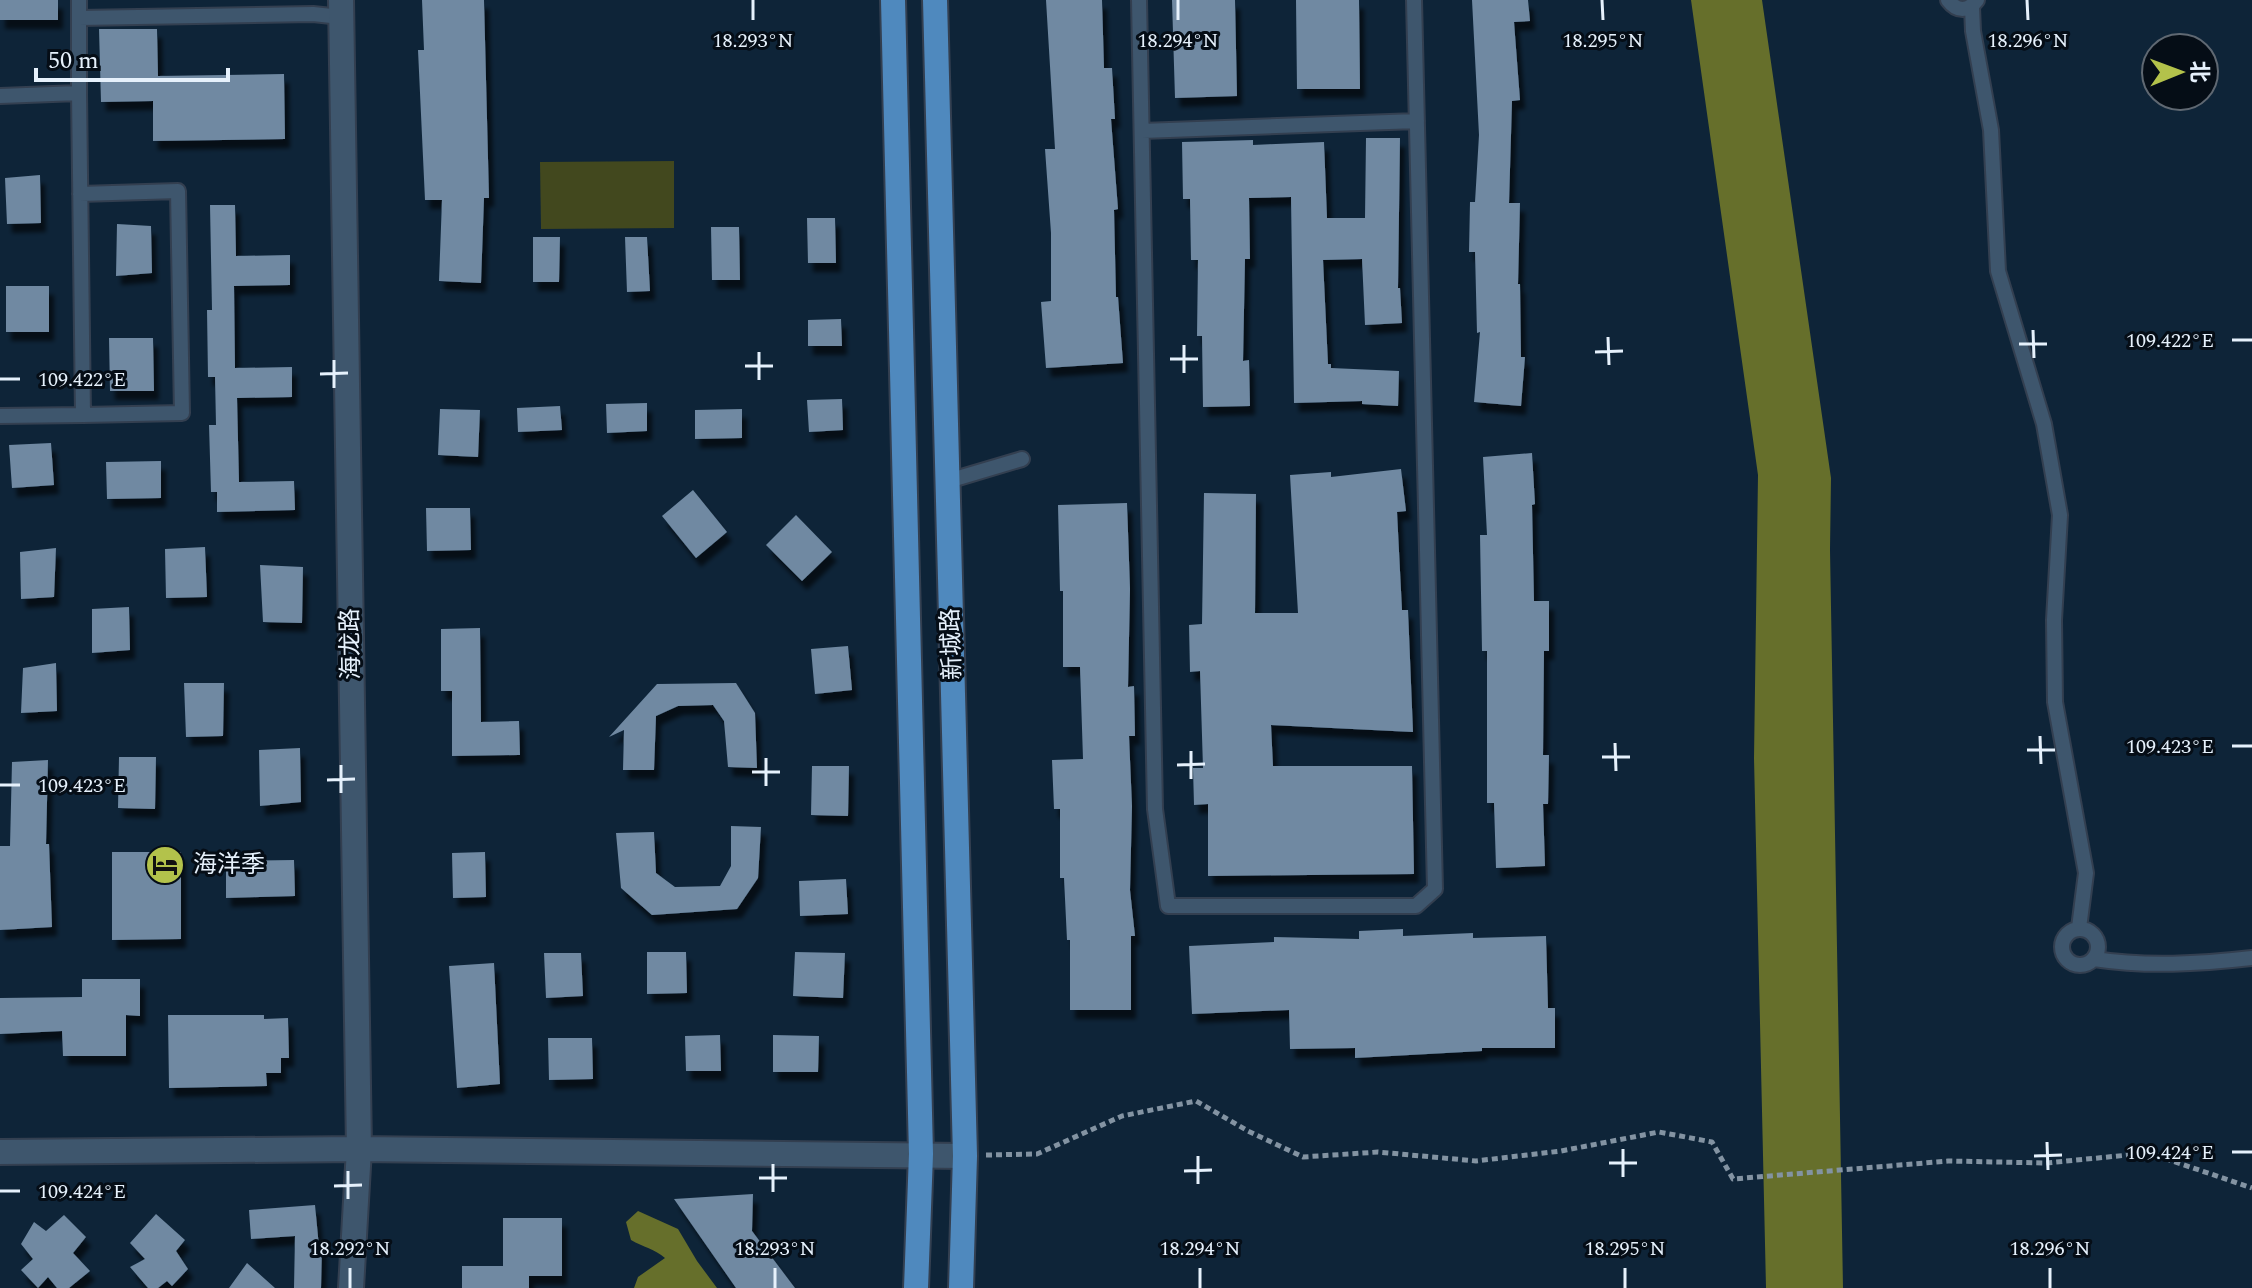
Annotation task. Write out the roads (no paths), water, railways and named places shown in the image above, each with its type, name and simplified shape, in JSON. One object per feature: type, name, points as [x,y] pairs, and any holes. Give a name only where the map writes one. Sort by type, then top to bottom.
[{"type":"main road","name":"新城路","points":[[893,0],[921,1154],[916,1288]]},
{"type":"main road","name":"新城路","points":[[935,0],[965,1156],[961,1288]]},
{"type":"street","name":"海龙路","points":[[341,8],[359,1149],[351,1288]]},
{"type":"street","points":[[0,1152],[359,1149],[965,1156]]},
{"type":"lane","points":[[79,0],[83,415]]},
{"type":"lane","points":[[1139,0],[1155,809],[1168,906],[1416,906],[1435,889],[1414,0]]},
{"type":"lane","points":[[1948,0],[1953,7],[1962,10],[1974,4],[1973,31],[1991,130],[1998,271],[2044,424],[2060,515],[2054,620],[2055,702],[2086,873],[2079,928]]},
{"type":"lane","points":[[79,18],[313,14],[341,8]]},
{"type":"lane","points":[[0,96],[79,93]]},
{"type":"lane","points":[[1142,131],[1417,121]]},
{"type":"lane","points":[[0,416],[182,413],[178,191],[80,194]]},
{"type":"lane","points":[[948,481],[1022,459]]},
{"type":"lane","points":[[2079,928],[2090,931],[2097,939],[2098,949],[2094,959],[2085,965],[2075,965],[2066,959],[2061,950],[2063,939],[2070,931],[2079,928]]},
{"type":"lane","points":[[2094,959],[2120,963],[2197,964],[2252,958]]},
{"type":"place","name":"海洋季","points":[[165,865]]}]
